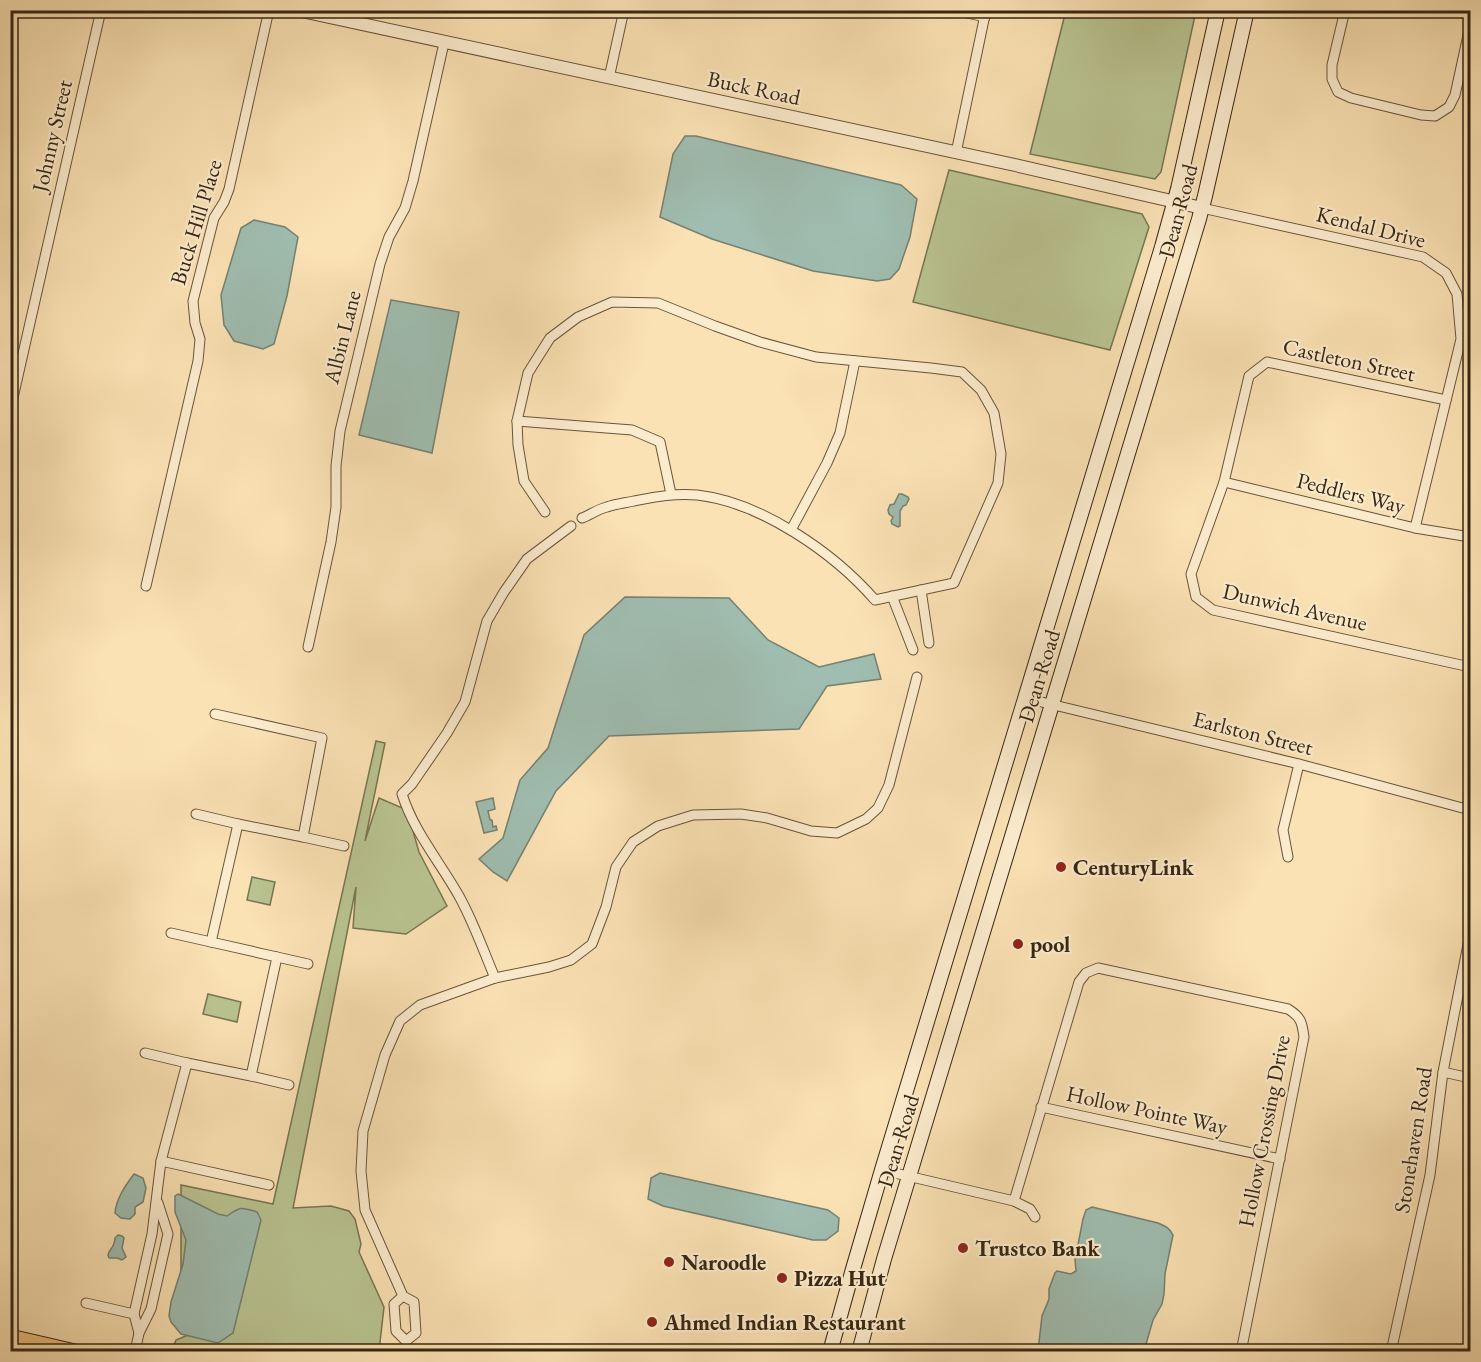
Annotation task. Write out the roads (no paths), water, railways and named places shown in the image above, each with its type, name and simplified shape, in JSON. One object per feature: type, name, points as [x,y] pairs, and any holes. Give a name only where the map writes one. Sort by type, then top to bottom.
[{"type":"main road","name":"Dean Road","points":[[830,1352],[852,1269],[1175,202],[1218,10]]},
{"type":"main road","name":"Dean Road","points":[[859,1352],[884,1258],[1202,208],[1247,10]]},
{"type":"main road","points":[[10,1337],[75,1352]]},
{"type":"street","name":"Johnny Street","points":[[10,411],[101,10]]},
{"type":"street","name":"Buck Hill Place","points":[[146,586],[198,361],[200,339],[195,323],[193,302],[214,218],[229,189],[269,10]]},
{"type":"street","name":"Buck Road","points":[[297,10],[1015,165],[1202,208]]},
{"type":"street","points":[[609,78],[624,10]]},
{"type":"street","points":[[954,10],[985,14],[956,153]]},
{"type":"street","points":[[1345,10],[1332,65],[1332,79],[1338,92],[1351,98],[1421,115],[1435,116],[1449,107],[1455,95],[1470,26]]},
{"type":"street","name":"Albin Lane","points":[[308,647],[332,542],[340,431],[380,264],[389,237],[405,208],[413,181],[444,43]]},
{"type":"street","name":"Kendal Drive","points":[[1202,208],[1423,257],[1446,273],[1457,294],[1461,339],[1415,528]]},
{"type":"street","points":[[545,512],[524,481],[518,445],[517,421],[528,373],[550,338],[578,317],[612,302],[658,303],[760,342],[816,357],[962,372],[981,390],[994,413],[1001,454],[998,483],[954,583],[875,600],[867,590],[825,553],[791,530],[743,505],[698,495],[671,494],[606,507],[582,518]]},
{"type":"street","points":[[791,530],[827,463],[840,433],[855,361]]},
{"type":"street","name":"Castleton Street","points":[[1224,482],[1250,376],[1268,362],[1446,400]]},
{"type":"street","points":[[517,421],[632,430],[660,442],[671,494]]},
{"type":"street","name":"Peddlers Way","points":[[1224,482],[1415,528],[1470,537]]},
{"type":"street","name":"Dunwich Avenue","points":[[1224,482],[1191,574],[1196,597],[1213,610],[1470,667]]},
{"type":"street","points":[[495,978],[460,897],[424,843],[402,795],[447,733],[465,702],[487,621],[504,592],[527,559],[571,526]]},
{"type":"street","points":[[921,590],[929,644]]},
{"type":"street","points":[[892,596],[913,651]]},
{"type":"street","points":[[404,1352],[406,1341],[416,1332],[414,1302],[403,1296],[366,1210],[362,1171],[363,1131],[385,1055],[400,1021],[420,1005],[495,978],[571,960],[592,944],[606,907],[616,867],[633,842],[658,826],[693,815],[741,814],[767,818],[811,831],[837,833],[866,819],[878,808],[889,785],[917,677]]},
{"type":"street","name":"Earlston Street","points":[[1025,698],[1299,764],[1470,810]]},
{"type":"street","points":[[215,714],[322,738],[303,837]]},
{"type":"street","points":[[1288,857],[1283,830],[1299,764]]},
{"type":"street","points":[[196,814],[344,846]]},
{"type":"street","points":[[211,942],[238,824]]},
{"type":"street","points":[[171,933],[308,964]]},
{"type":"street","name":"Stonehaven Road","points":[[1391,1352],[1430,1175],[1443,1072],[1470,939]]},
{"type":"street","points":[[251,1076],[277,957]]},
{"type":"street","name":"Hollow Crossing Drive","points":[[1014,1201],[1079,982],[1086,973],[1098,968],[1288,1009],[1302,1023],[1304,1037],[1241,1352]]},
{"type":"street","points":[[145,1053],[289,1085]]},
{"type":"street","points":[[139,1333],[134,1314],[152,1234],[162,1161],[187,1063]]},
{"type":"street","points":[[1443,1072],[1470,1078]]},
{"type":"street","name":"Hollow Pointe Way","points":[[1041,1107],[1280,1159]]},
{"type":"street","points":[[162,1161],[268,1185]]},
{"type":"street","points":[[882,1170],[1014,1201],[1030,1209],[1035,1217]]},
{"type":"street","points":[[135,1352],[139,1333],[151,1309],[168,1234],[157,1201]]},
{"type":"street","points":[[403,1296],[394,1304],[396,1331],[406,1341]]},
{"type":"street","points":[[86,1303],[134,1314]]},
{"type":"place","name":"CenturyLink","points":[[1061,867]]},
{"type":"place","name":"pool","points":[[1018,944]]},
{"type":"place","name":"Trustco Bank","points":[[963,1248]]},
{"type":"place","name":"Naroodle","points":[[669,1262]]},
{"type":"place","name":"Pizza Hut","points":[[782,1278]]},
{"type":"place","name":"Ahmed Indian Restaurant","points":[[652,1322]]}]
